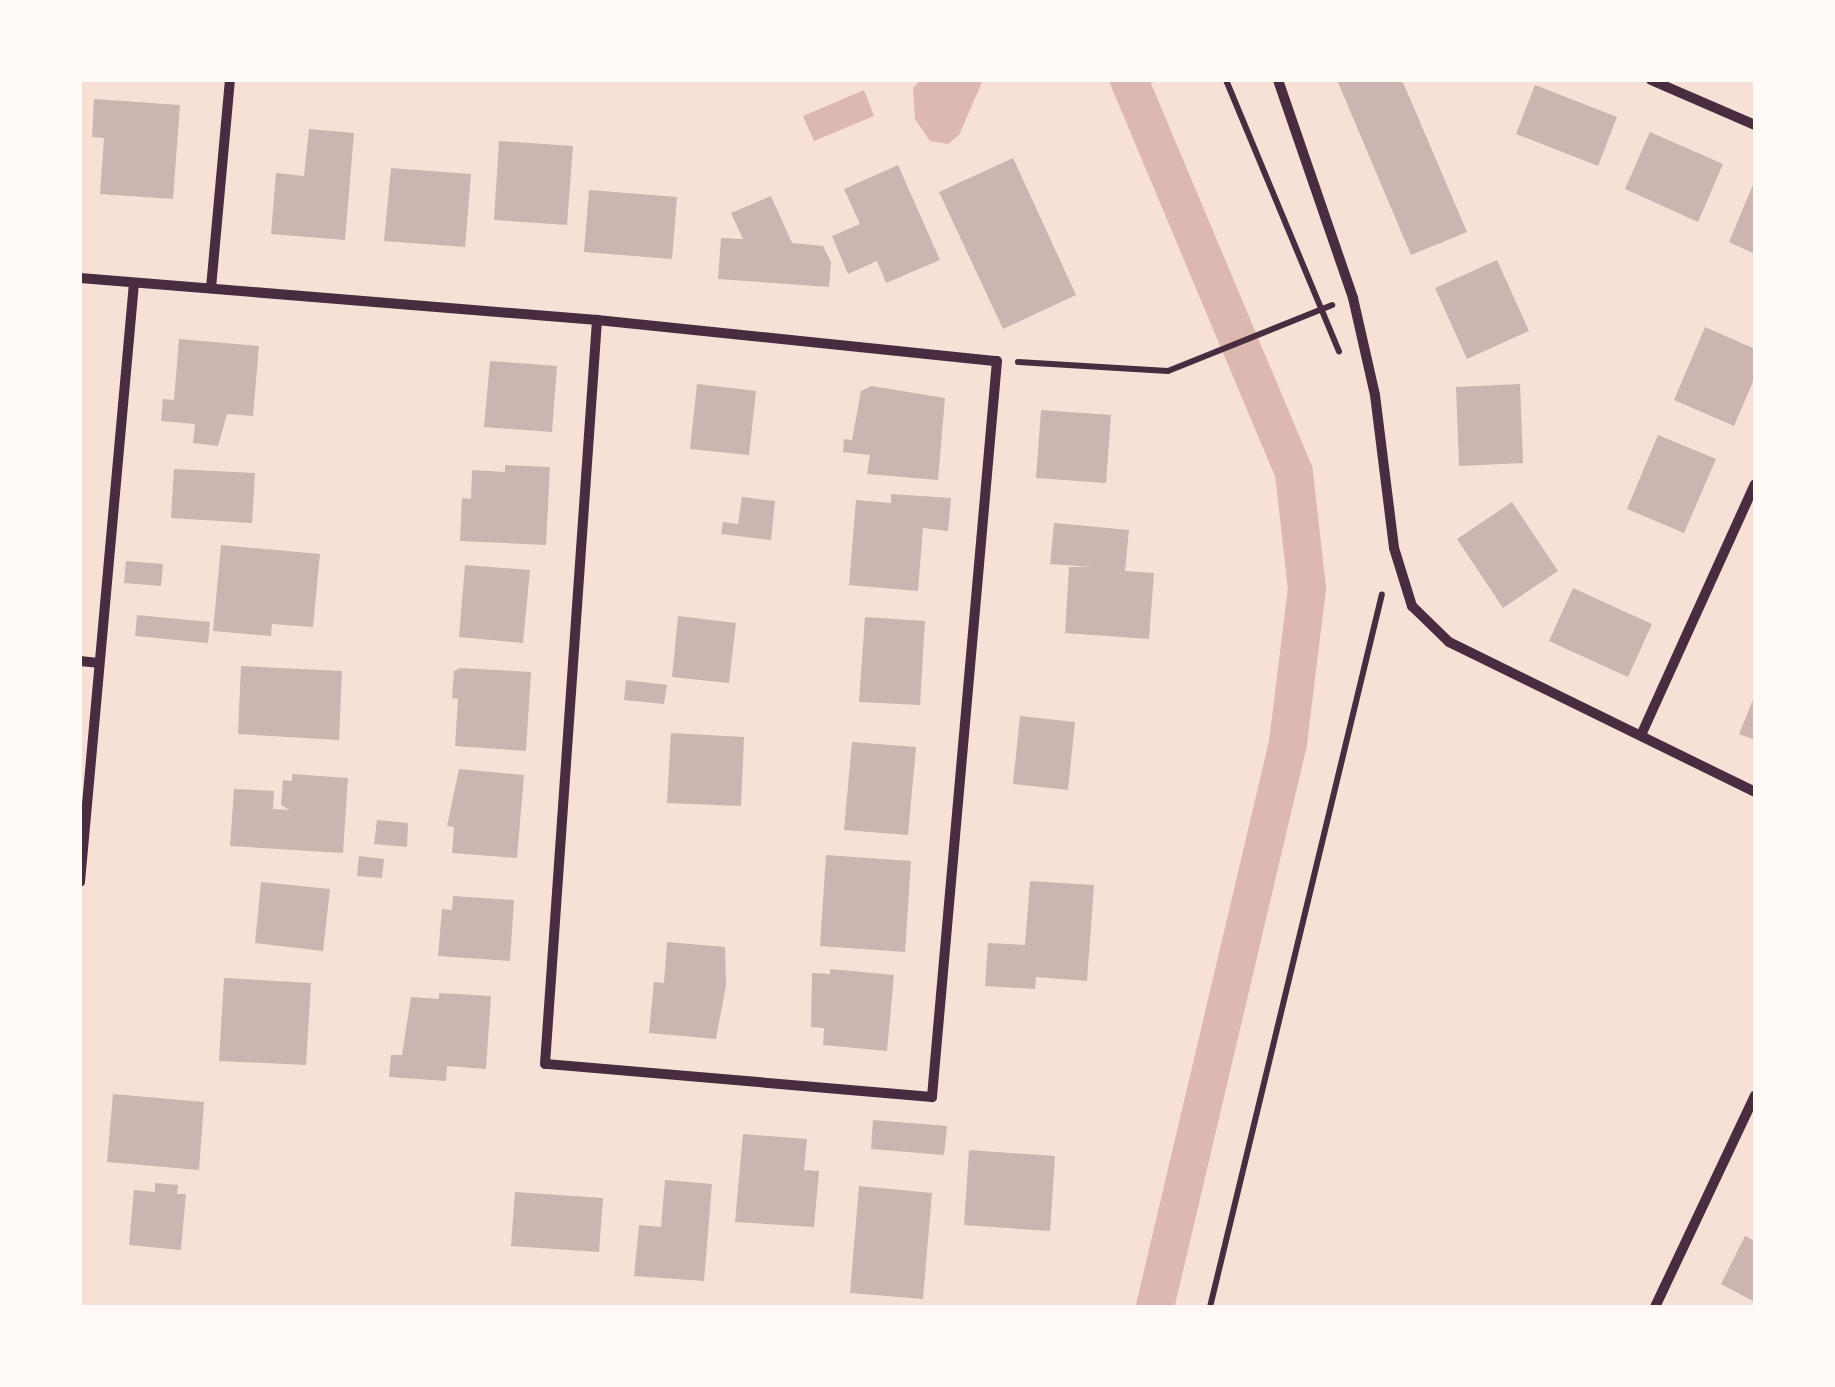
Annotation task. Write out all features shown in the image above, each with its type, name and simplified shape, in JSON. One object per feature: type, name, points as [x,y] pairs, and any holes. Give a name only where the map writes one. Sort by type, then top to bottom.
[{"type":"street","points":[[211,288],[230,80]]},
{"type":"street","points":[[1278,80],[1353,298],[1375,395],[1394,548],[1412,606],[1449,642],[1642,733],[1755,792]]},
{"type":"street","points":[[1651,80],[1755,124]]},
{"type":"street","points":[[80,278],[597,320],[996,361],[932,1098],[545,1064],[597,320]]},
{"type":"street","points":[[80,882],[134,283]]},
{"type":"street","points":[[1642,733],[1755,484]]},
{"type":"street","points":[[80,661],[98,662]]},
{"type":"street","points":[[1655,1307],[1755,1094]]},
{"type":"path","points":[[1226,80],[1348,370],[1375,395]]},
{"type":"path","points":[[996,361],[1168,371],[1284,322],[1353,298]]},
{"type":"path","points":[[1210,1307],[1394,548]]},
{"type":"shaded area","points":[[920,80],[983,80],[959,135],[948,144],[930,141],[915,119],[913,88]]},
{"type":"shaded area","points":[[864,90],[874,116],[814,141],[803,116]]},
{"type":"building","points":[[1337,80],[1402,80],[1467,232],[1411,255]]},
{"type":"building","points":[[1535,85],[1617,117],[1598,166],[1516,134]]},
{"type":"building","points":[[94,99],[180,105],[173,199],[100,194],[104,138],[92,137]]},
{"type":"building","points":[[309,129],[354,133],[345,240],[271,234],[276,173],[304,176]]},
{"type":"building","points":[[1650,132],[1723,164],[1698,222],[1625,189]]},
{"type":"building","points":[[499,141],[573,146],[567,225],[494,220]]},
{"type":"building","points":[[1013,158],[1076,295],[1003,329],[939,192]]},
{"type":"building","points":[[898,165],[940,260],[886,283],[877,261],[848,274],[832,236],[860,224],[844,189]]},
{"type":"building","points":[[391,168],[471,174],[465,247],[384,241]]},
{"type":"building","points":[[1755,180],[1755,254],[1729,242]]},
{"type":"building","points":[[589,190],[677,197],[672,259],[584,252]]},
{"type":"building","points":[[771,196],[792,243],[823,246],[831,262],[829,287],[718,279],[721,238],[743,239],[731,213]]},
{"type":"building","points":[[1497,260],[1529,331],[1467,359],[1435,288]]},
{"type":"building","points":[[1705,327],[1755,349],[1755,377],[1734,426],[1674,400]]},
{"type":"building","points":[[179,339],[259,346],[253,416],[227,414],[218,446],[193,443],[195,424],[161,421],[163,399],[174,400]]},
{"type":"building","points":[[490,361],[557,366],[552,432],[484,427]]},
{"type":"building","points":[[697,384],[756,391],[749,455],[690,449]]},
{"type":"building","points":[[1520,384],[1523,463],[1459,466],[1456,387]]},
{"type":"building","points":[[871,386],[945,398],[938,480],[867,474],[870,455],[843,452],[844,439],[852,440],[861,391]]},
{"type":"building","points":[[1041,410],[1111,415],[1106,483],[1036,478]]},
{"type":"building","points":[[1658,435],[1716,459],[1684,533],[1627,509]]},
{"type":"building","points":[[505,465],[550,467],[546,545],[460,541],[462,498],[471,499],[472,470],[505,472]]},
{"type":"building","points":[[174,469],[255,473],[252,523],[171,518]]},
{"type":"building","points":[[891,494],[951,498],[948,531],[923,528],[918,591],[849,585],[856,500],[891,503]]},
{"type":"building","points":[[742,497],[775,501],[771,540],[721,534],[723,522],[738,524]]},
{"type":"building","points":[[1512,502],[1558,571],[1503,608],[1457,539]]},
{"type":"building","points":[[1054,523],[1129,530],[1125,571],[1154,573],[1149,639],[1065,633],[1069,567],[1093,567],[1050,564]]},
{"type":"building","points":[[221,545],[320,554],[313,627],[272,624],[271,636],[213,631]]},
{"type":"building","points":[[126,561],[163,564],[161,586],[124,583]]},
{"type":"building","points":[[465,565],[530,570],[523,643],[459,637]]},
{"type":"building","points":[[1573,588],[1652,624],[1628,677],[1549,641]]},
{"type":"building","points":[[137,615],[210,622],[208,643],[135,636]]},
{"type":"building","points":[[678,616],[736,623],[729,683],[672,677]]},
{"type":"building","points":[[865,617],[925,621],[920,705],[859,702]]},
{"type":"building","points":[[241,666],[342,671],[339,740],[238,734]]},
{"type":"building","points":[[460,668],[531,672],[526,751],[455,746],[458,699],[452,698],[454,671]]},
{"type":"building","points":[[626,680],[667,685],[664,704],[624,700]]},
{"type":"building","points":[[1755,695],[1755,740],[1739,734]]},
{"type":"building","points":[[1020,716],[1075,722],[1068,790],[1013,784]]},
{"type":"building","points":[[671,733],[744,737],[741,806],[667,803]]},
{"type":"building","points":[[852,742],[916,747],[908,835],[844,830]]},
{"type":"building","points":[[459,769],[524,775],[517,858],[452,853],[454,827],[447,826]]},
{"type":"building","points":[[292,774],[348,778],[343,853],[230,846],[234,789],[274,791],[273,809],[290,810],[281,805],[283,780],[292,781]]},
{"type":"building","points":[[377,820],[408,823],[407,847],[374,844]]},
{"type":"building","points":[[826,855],[911,861],[905,952],[820,946]]},
{"type":"building","points":[[359,856],[384,859],[382,878],[357,876]]},
{"type":"building","points":[[1030,881],[1094,885],[1087,981],[1036,977],[1035,989],[985,986],[988,943],[1025,945]]},
{"type":"building","points":[[261,882],[330,889],[323,951],[255,943]]},
{"type":"building","points":[[453,896],[514,900],[510,961],[438,956],[442,909],[452,910]]},
{"type":"building","points":[[667,942],[725,947],[726,985],[716,1039],[649,1033],[654,982],[664,983]]},
{"type":"building","points":[[830,969],[894,975],[887,1051],[823,1045],[824,1028],[811,1027],[812,973],[830,974]]},
{"type":"building","points":[[224,978],[311,983],[306,1065],[219,1061]]},
{"type":"building","points":[[439,993],[491,996],[486,1069],[447,1066],[446,1081],[389,1077],[391,1055],[402,1055],[411,997],[439,999]]},
{"type":"building","points":[[113,1094],[204,1102],[199,1170],[107,1162]]},
{"type":"building","points":[[873,1120],[947,1126],[944,1155],[871,1149]]},
{"type":"building","points":[[743,1134],[807,1139],[804,1170],[819,1171],[814,1227],[735,1222]]},
{"type":"building","points":[[969,1150],[1055,1156],[1050,1231],[964,1225]]},
{"type":"building","points":[[665,1180],[712,1184],[704,1281],[634,1276],[639,1225],[661,1227]]},
{"type":"building","points":[[155,1183],[178,1185],[177,1194],[186,1194],[181,1250],[129,1245],[134,1190],[155,1192]]},
{"type":"building","points":[[859,1186],[932,1193],[923,1299],[850,1293]]},
{"type":"building","points":[[515,1192],[603,1198],[599,1252],[511,1246]]},
{"type":"building","points":[[1745,1236],[1755,1241],[1755,1302],[1721,1284]]},
{"type":"waterway","points":[[1129,80],[1294,473],[1307,588],[1288,743],[1155,1307]]}]
